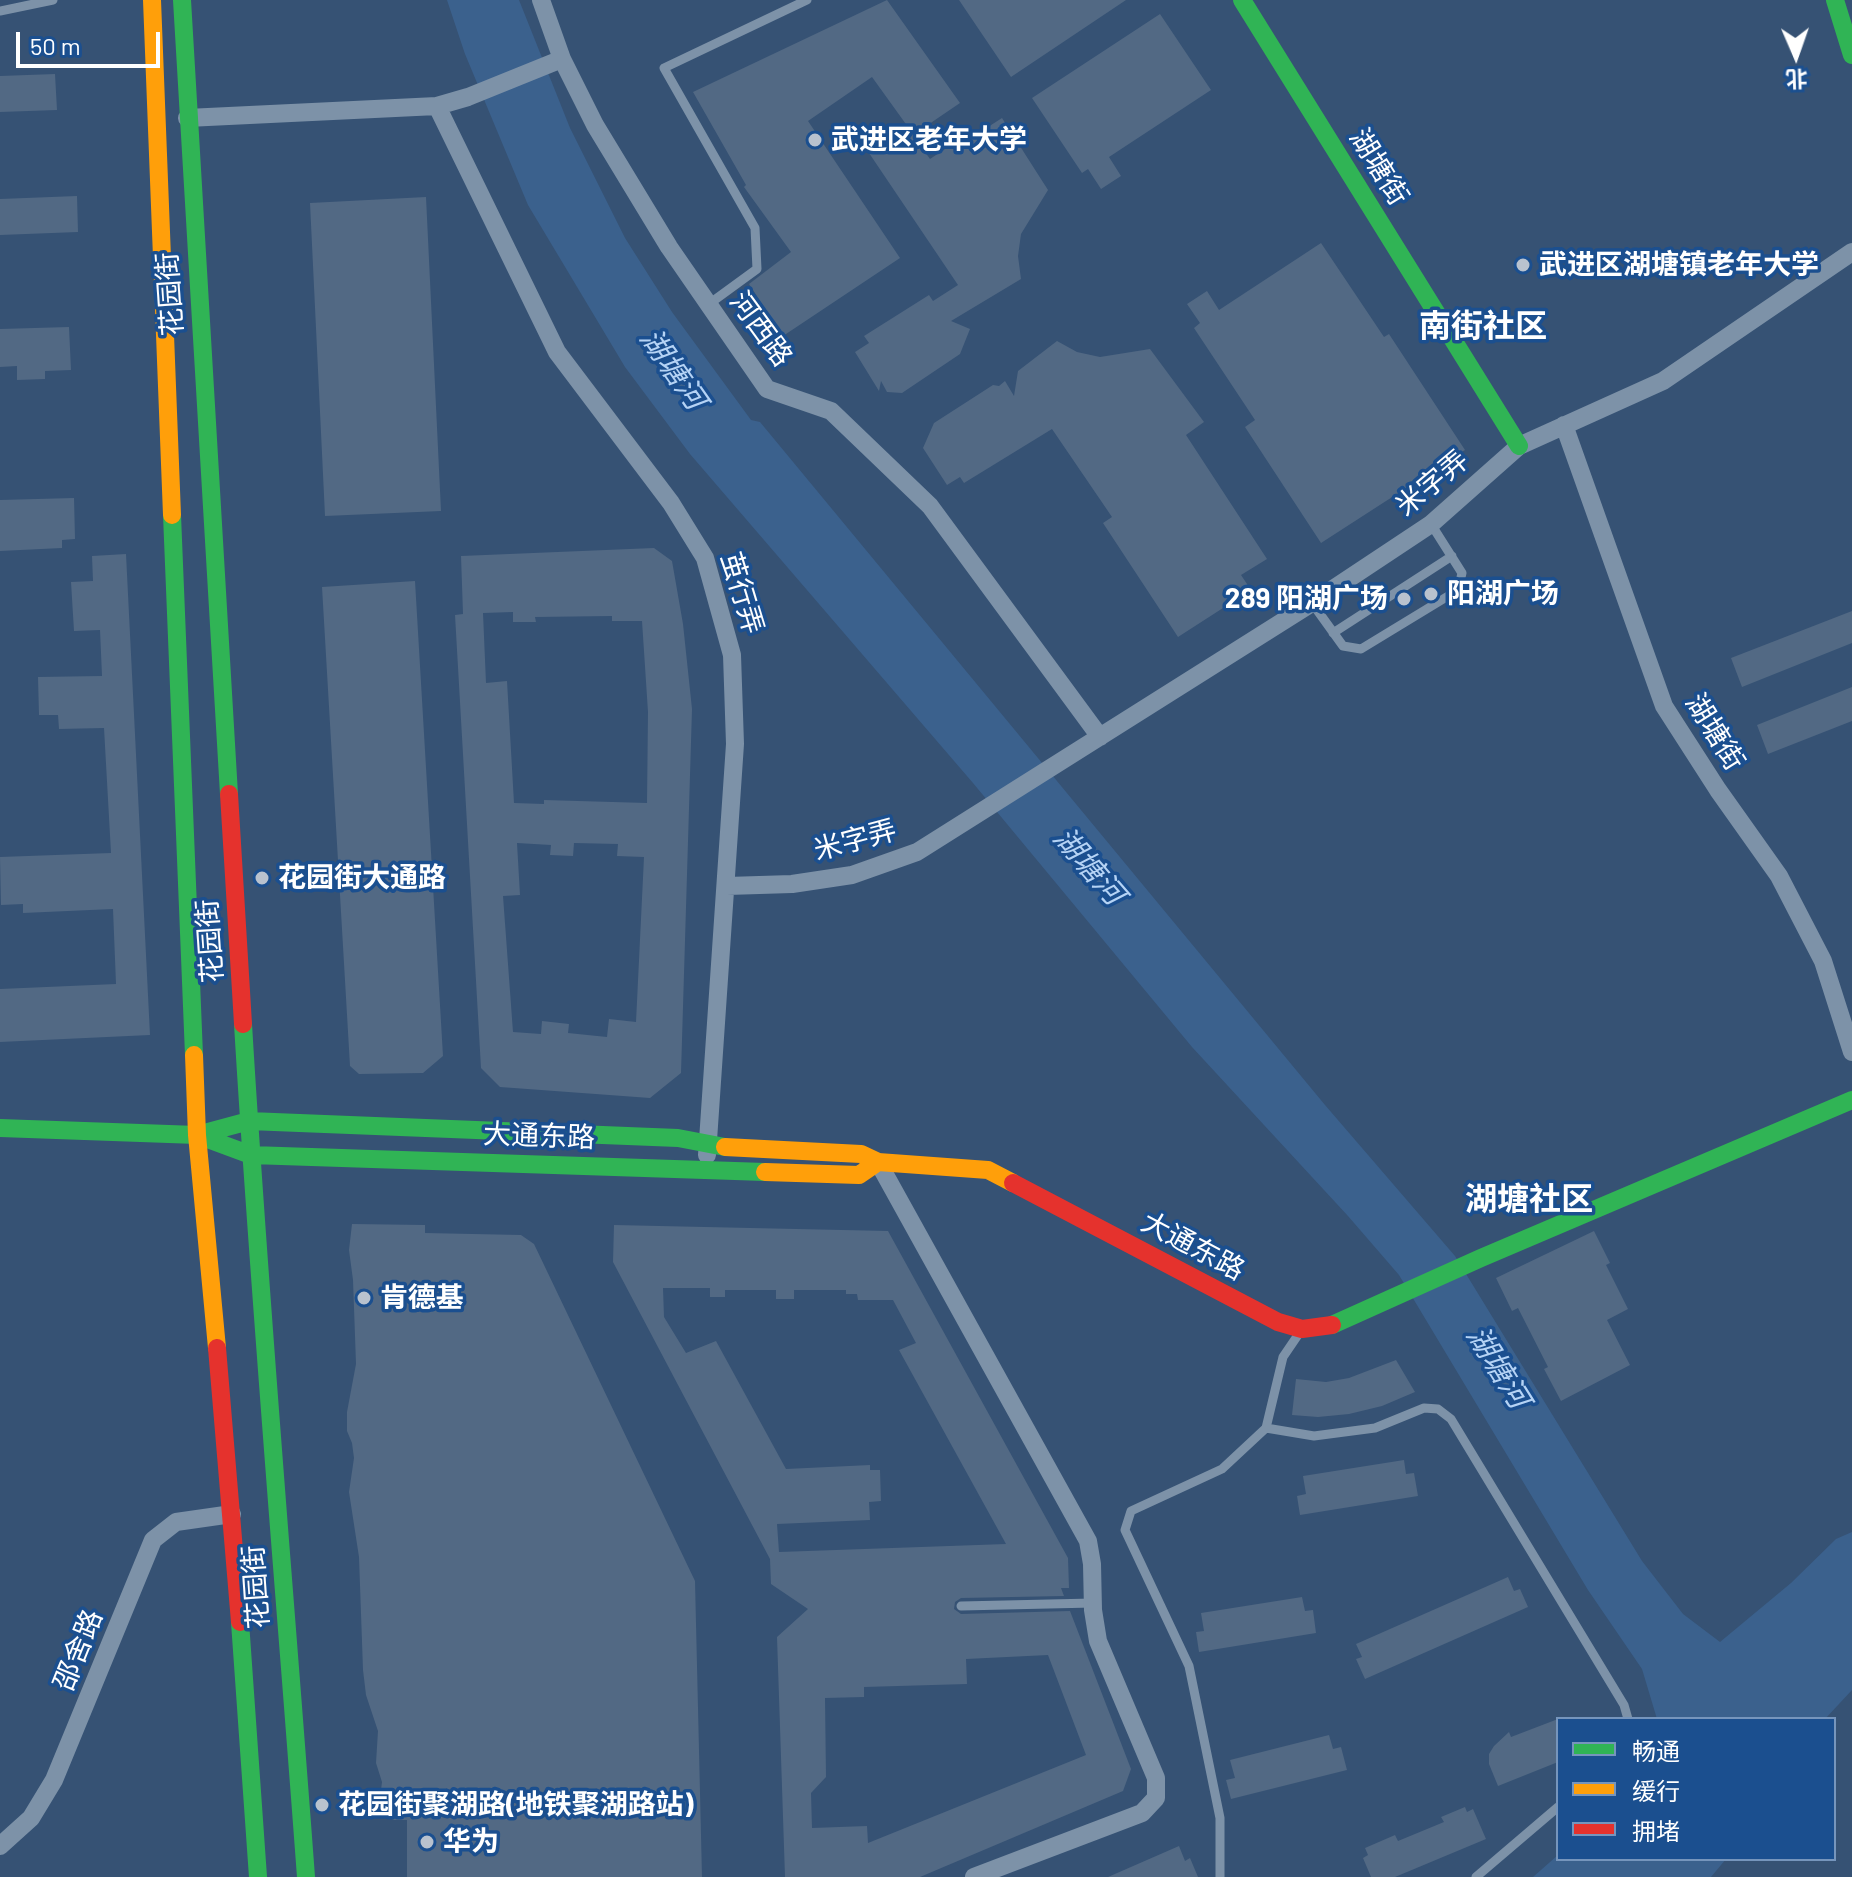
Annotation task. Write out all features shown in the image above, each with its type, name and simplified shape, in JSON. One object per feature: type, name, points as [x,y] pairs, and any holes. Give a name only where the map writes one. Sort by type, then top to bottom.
[{"type":"main road","name":"花园街","points":[[152,0],[197,1135],[232,1514],[258,1877]]},
{"type":"main road","name":"花园街","points":[[182,0],[258,1272],[306,1877]]},
{"type":"main road","name":"湖塘街","points":[[1242,0],[1519,446]]},
{"type":"main road","points":[[1835,0],[1852,55]]},
{"type":"main road","points":[[1302,1329],[1327,1327],[1852,1100]]},
{"type":"main road","name":"大通东路","points":[[0,1128],[197,1135],[249,1121],[678,1138],[734,1149],[861,1154],[878,1162],[988,1170],[1278,1322],[1302,1329]]},
{"type":"main road","name":"大通东路","points":[[197,1135],[251,1155],[859,1175],[878,1162]]},
{"type":"street","name":"河西路","points":[[541,0],[555,62],[669,247],[767,389],[831,411],[930,506],[1100,737]]},
{"type":"street","points":[[187,118],[437,106],[555,62]]},
{"type":"street","name":"茧行弄","points":[[437,106],[557,352],[671,503],[705,558],[732,655],[735,744],[706,1169]]},
{"type":"street","name":"米字弄","points":[[727,886],[792,884],[852,875],[917,852],[1312,603],[1431,524],[1519,446],[1663,381],[1852,252]]},
{"type":"street","name":"湖塘街","points":[[1564,425],[1664,706],[1779,876],[1823,961],[1852,1052]]},
{"type":"street","points":[[878,1162],[1088,1541],[1098,1641],[1156,1778],[1156,1798],[1142,1813],[974,1877]]},
{"type":"street","name":"邵舍路","points":[[0,1846],[31,1818],[54,1780],[153,1540],[176,1522],[232,1514]]},
{"type":"lane","points":[[0,11],[53,0]]},
{"type":"lane","points":[[709,304],[757,269],[755,228],[664,68],[807,0]]},
{"type":"lane","points":[[1312,603],[1343,646],[1361,649],[1458,590],[1462,573],[1431,524]]},
{"type":"lane","points":[[1333,633],[1452,556]]},
{"type":"lane","points":[[1220,1877],[1220,1818],[1189,1666],[1125,1530],[1131,1511],[1222,1469],[1266,1428],[1283,1357],[1302,1329]]},
{"type":"lane","points":[[1266,1428],[1314,1436],[1375,1428],[1424,1408],[1438,1409],[1451,1419],[1624,1705],[1627,1717]]},
{"type":"lane","points":[[961,1606],[1093,1603]]},
{"type":"lane","points":[[1476,1877],[1556,1809]]},
{"type":"water","name":"湖塘河","points":[[447,0],[519,0],[570,128],[625,238],[672,312],[751,420],[760,422],[1325,1105],[1455,1256],[1642,1561],[1683,1614],[1720,1642],[1791,1583],[1836,1539],[1852,1532],[1852,1690],[1827,1717],[1656,1717],[1642,1669],[1588,1590],[1399,1275],[1192,1047],[973,783],[690,454],[625,367],[528,205],[465,54]]},
{"type":"water","points":[[1556,1857],[1556,1861],[1724,1861],[1711,1877],[1533,1877]]},
{"type":"building","points":[[887,0],[960,103],[913,135],[930,159],[957,141],[960,145],[1002,118],[1048,190],[1021,234],[1018,256],[1021,279],[951,321],[970,329],[960,354],[902,393],[887,392],[881,381],[879,391],[855,352],[869,343],[864,336],[929,295],[933,301],[958,285],[869,153],[908,127],[872,77],[808,121],[900,258],[783,336],[749,284],[791,252],[744,187],[746,185],[693,92]]},
{"type":"building","points":[[959,0],[1126,0],[1011,77]]},
{"type":"building","points":[[1160,14],[1211,90],[1109,157],[1121,176],[1101,189],[1088,169],[1082,173],[1032,98]]},
{"type":"building","points":[[55,74],[57,110],[0,112],[0,76]]},
{"type":"building","points":[[77,196],[78,232],[0,235],[0,199]]},
{"type":"building","points":[[426,197],[441,511],[325,516],[310,203]]},
{"type":"building","points":[[1321,243],[1384,337],[1389,334],[1465,450],[1321,543],[1245,427],[1255,420],[1194,328],[1200,323],[1187,304],[1207,291],[1219,310]]},
{"type":"building","points":[[69,327],[71,370],[45,371],[45,379],[17,380],[17,366],[0,367],[0,329]]},
{"type":"building","points":[[1057,341],[1077,352],[1100,357],[1150,349],[1204,422],[1186,435],[1267,559],[1241,575],[1251,590],[1178,637],[1103,523],[1112,517],[1052,429],[964,483],[960,477],[947,485],[923,448],[934,423],[993,385],[999,386],[1005,381],[1014,396],[1018,371]]},
{"type":"building","points":[[74,498],[75,539],[62,540],[62,548],[0,551],[0,500]]},
{"type":"building","points":[[654,548],[672,561],[683,624],[692,709],[681,1073],[650,1098],[500,1087],[481,1068],[455,615],[463,614],[461,556]],"holes":[[[513,612],[513,622],[536,622],[535,617],[612,616],[612,621],[642,621],[648,712],[647,803],[544,800],[544,804],[514,803],[507,681],[486,683],[483,613]],[[517,843],[551,845],[550,855],[573,856],[574,843],[618,844],[617,856],[644,857],[636,1022],[609,1019],[607,1037],[568,1033],[569,1024],[542,1021],[541,1034],[513,1032],[503,896],[520,895]]]},
{"type":"building","points":[[126,554],[150,1035],[0,1042],[0,989],[116,984],[113,909],[23,913],[23,904],[1,905],[0,857],[111,853],[104,728],[59,729],[58,715],[39,715],[38,677],[102,676],[100,630],[74,631],[71,582],[93,581],[92,556]]},
{"type":"building","points":[[415,581],[443,1056],[423,1073],[359,1074],[350,1066],[322,587]]},
{"type":"building","points":[[1852,611],[1852,643],[1742,687],[1731,658]]},
{"type":"building","points":[[1852,687],[1852,721],[1768,754],[1757,725]]},
{"type":"building","points":[[352,1224],[425,1225],[425,1233],[521,1235],[534,1244],[695,1581],[702,1877],[407,1877],[407,1820],[385,1816],[379,1805],[382,1782],[376,1763],[378,1731],[366,1695],[363,1670],[359,1557],[349,1492],[354,1458],[347,1431],[347,1412],[356,1364],[349,1250]]},
{"type":"building","points":[[614,1225],[888,1231],[1068,1558],[1069,1588],[1061,1588],[1064,1596],[961,1598],[955,1602],[954,1609],[961,1614],[1070,1611],[1131,1769],[1123,1791],[920,1877],[785,1877],[777,1637],[808,1609],[771,1584],[770,1559],[613,1262]],"holes":[[[663,1288],[710,1288],[710,1297],[725,1297],[725,1290],[776,1290],[776,1299],[794,1299],[794,1290],[846,1290],[846,1294],[857,1294],[858,1300],[893,1300],[916,1343],[899,1350],[1006,1544],[779,1552],[777,1524],[870,1520],[869,1502],[881,1501],[880,1470],[870,1470],[870,1465],[786,1469],[716,1341],[686,1353],[664,1317]],[[1048,1655],[1086,1755],[868,1843],[867,1826],[812,1828],[811,1793],[826,1777],[825,1698],[864,1697],[864,1687],[967,1684],[966,1659]]]},
{"type":"building","points":[[1594,1231],[1610,1263],[1606,1265],[1628,1309],[1607,1320],[1630,1365],[1561,1401],[1544,1369],[1548,1367],[1518,1308],[1512,1311],[1496,1278]]},
{"type":"building","points":[[1396,1360],[1415,1392],[1382,1406],[1349,1414],[1318,1417],[1292,1415],[1296,1379],[1326,1382],[1349,1378]]},
{"type":"building","points":[[1404,1460],[1406,1474],[1414,1473],[1418,1496],[1300,1515],[1297,1496],[1306,1494],[1303,1476]]},
{"type":"building","points":[[1508,1577],[1514,1591],[1520,1589],[1528,1607],[1365,1679],[1356,1659],[1362,1657],[1356,1644]]},
{"type":"building","points":[[1302,1597],[1305,1611],[1313,1610],[1316,1633],[1199,1652],[1196,1632],[1204,1631],[1201,1613]]},
{"type":"building","points":[[1556,1720],[1556,1763],[1498,1786],[1489,1764],[1489,1754],[1509,1732],[1511,1737]]},
{"type":"building","points":[[1329,1735],[1333,1749],[1341,1747],[1347,1770],[1231,1799],[1226,1780],[1235,1778],[1230,1760]]},
{"type":"building","points":[[1465,1807],[1467,1812],[1473,1809],[1486,1839],[1395,1877],[1371,1877],[1363,1858],[1368,1855],[1365,1848],[1395,1835],[1398,1841],[1444,1822],[1441,1817]]},
{"type":"building","points":[[1179,1846],[1185,1861],[1190,1858],[1198,1877],[1108,1877]]},
{"type":"traffic: fast","points":[[182,0],[229,794]]},
{"type":"traffic: fast","points":[[1242,0],[1519,446]]},
{"type":"traffic: fast","points":[[1835,0],[1852,55]]},
{"type":"traffic: fast","points":[[172,515],[194,1055]]},
{"type":"traffic: fast","points":[[243,1024],[306,1877]]},
{"type":"traffic: fast","points":[[1332,1325],[1852,1100]]},
{"type":"traffic: fast","points":[[0,1128],[197,1135],[249,1121],[678,1138],[725,1147]]},
{"type":"traffic: fast","points":[[197,1135],[251,1155],[765,1172]]},
{"type":"traffic: fast","points":[[240,1622],[258,1877]]},
{"type":"traffic: slow","points":[[152,0],[172,515]]},
{"type":"traffic: slow","points":[[194,1055],[197,1135],[217,1348]]},
{"type":"traffic: slow","points":[[725,1147],[861,1154],[878,1162],[988,1170],[1013,1183]]},
{"type":"traffic: slow","points":[[765,1172],[859,1175],[878,1162]]},
{"type":"traffic: jam","points":[[229,794],[243,1024]]},
{"type":"traffic: jam","points":[[1013,1183],[1278,1322],[1302,1329],[1332,1325]]},
{"type":"traffic: jam","points":[[217,1348],[240,1622]]},
{"type":"place","name":"武进区老年大学","points":[[815,140]]},
{"type":"place","name":"武进区湖塘镇老年大学","points":[[1523,265]]},
{"type":"place","name":"阳湖广场","points":[[1431,594]]},
{"type":"place","name":"289 阳湖广场","points":[[1404,599]]},
{"type":"place","name":"花园街大通路","points":[[262,878]]},
{"type":"place","name":"肯德基","points":[[364,1298]]},
{"type":"place","name":"花园街聚湖路(地铁聚湖路站)","points":[[322,1805]]},
{"type":"place","name":"华为","points":[[427,1842]]},
{"type":"district","name":"南街社区","points":[[1483,326]]},
{"type":"district","name":"湖塘社区","points":[[1529,1199]]}]
